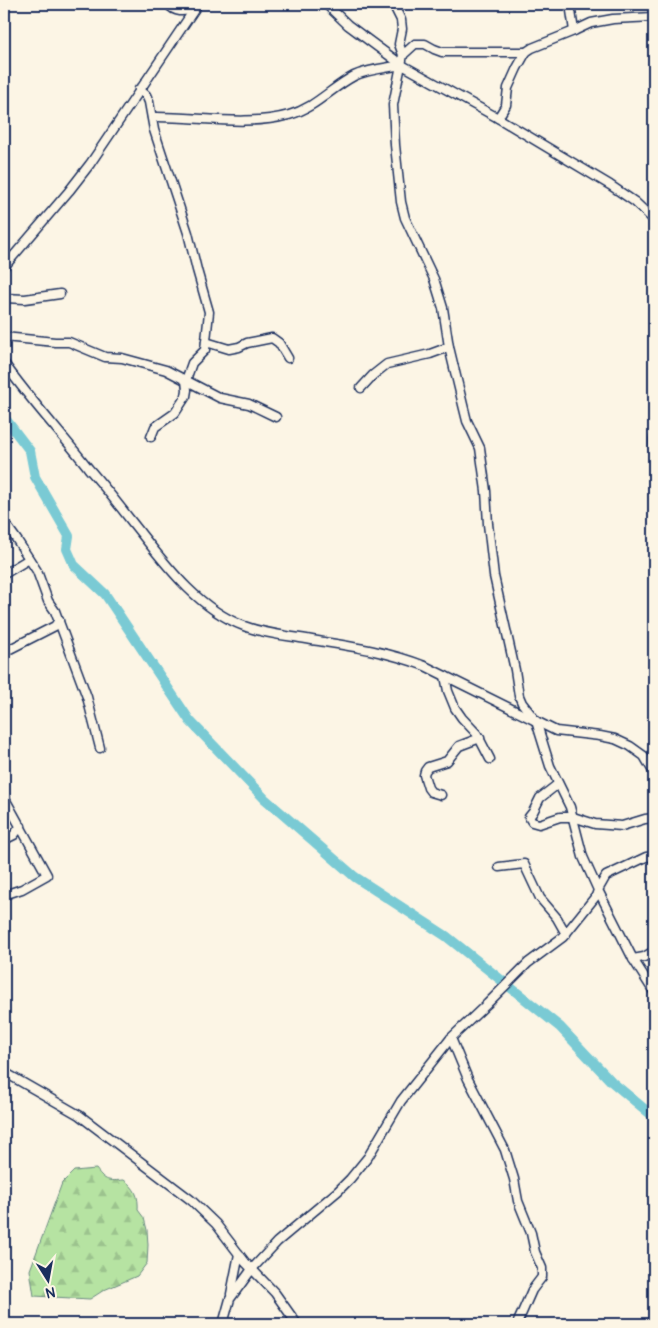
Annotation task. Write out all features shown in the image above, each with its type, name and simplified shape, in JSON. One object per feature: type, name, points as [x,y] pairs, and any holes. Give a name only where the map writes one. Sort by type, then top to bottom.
[{"type":"street","points":[[168,4],[176,11],[185,12],[196,6]]},
{"type":"street","points":[[326,4],[348,25],[402,65],[498,118],[610,185],[634,202],[654,220]]},
{"type":"street","points":[[393,4],[402,20],[399,44],[403,55],[394,105],[395,145],[401,202],[406,218],[434,279],[443,308],[449,346],[467,421],[480,448],[494,576],[515,670],[518,696],[536,721],[550,766],[573,817],[584,857],[598,890],[633,959],[654,992]]},
{"type":"street","points":[[570,4],[574,31]]},
{"type":"street","points":[[4,267],[80,177],[196,6]]},
{"type":"street","points":[[498,118],[506,105],[508,88],[526,52],[532,48],[591,23],[612,19],[654,17]]},
{"type":"street","points":[[403,55],[415,44],[425,44],[434,50],[442,52],[526,52]]},
{"type":"street","points":[[152,117],[271,120],[291,115],[319,101],[358,74],[402,65]]},
{"type":"street","points":[[139,89],[146,95],[149,102],[154,130],[188,233],[209,312],[205,350],[192,363],[186,380],[187,390],[181,406],[175,413],[155,427],[151,437]]},
{"type":"street","points":[[4,298],[25,299],[60,294]]},
{"type":"street","points":[[4,337],[69,342],[105,357],[122,358],[166,370],[220,398],[248,404],[276,416]]},
{"type":"street","points":[[206,342],[229,349],[272,338],[279,343],[288,358]]},
{"type":"street","points":[[361,388],[387,364],[430,354],[449,346]]},
{"type":"street","points":[[4,363],[21,387],[162,560],[216,612],[232,621],[263,632],[386,652],[425,666],[556,731],[600,736],[630,746],[644,756],[654,773]]},
{"type":"street","points":[[654,438],[654,445]]},
{"type":"street","points":[[4,522],[37,571],[45,594],[59,620],[87,697],[100,748]]},
{"type":"street","points":[[4,574],[29,559]]},
{"type":"street","points":[[4,652],[55,626],[59,620]]},
{"type":"street","points":[[445,676],[448,691],[455,708],[480,738],[490,759]]},
{"type":"street","points":[[441,795],[431,792],[428,788],[424,775],[425,770],[428,767],[447,761],[459,746],[480,738]]},
{"type":"street","points":[[558,784],[540,798],[529,817],[535,824],[560,817],[573,817],[595,824],[622,826],[654,818]]},
{"type":"street","points":[[4,797],[47,875],[22,889],[4,895]]},
{"type":"street","points":[[4,840],[14,835],[21,826]]},
{"type":"street","points":[[230,1299],[252,1269],[277,1242],[350,1179],[368,1157],[401,1102],[451,1038],[528,963],[566,934],[596,896],[606,876],[646,857],[654,856]]},
{"type":"street","points":[[500,867],[524,864],[540,898],[557,918],[566,934]]},
{"type":"street","points":[[633,959],[644,957],[654,951]]},
{"type":"street","points":[[451,1038],[468,1080],[505,1150],[514,1179],[518,1201],[531,1234],[535,1252],[541,1263],[542,1277],[532,1290],[517,1324]]},
{"type":"street","points":[[4,1072],[79,1115],[146,1164],[204,1211],[239,1254],[275,1293],[297,1324]]},
{"type":"street","points":[[223,1324],[239,1254]]},
{"type":"green space","points":[[96,1169],[108,1180],[124,1180],[136,1193],[138,1210],[144,1218],[147,1230],[147,1263],[137,1276],[104,1290],[90,1299],[34,1296],[30,1270],[62,1183],[74,1171]]},
{"type":"waterway","points":[[4,417],[30,451],[35,477],[69,536],[67,549],[74,565],[105,594],[190,721],[265,799],[355,877],[446,936],[560,1027],[612,1082],[654,1117]]}]
